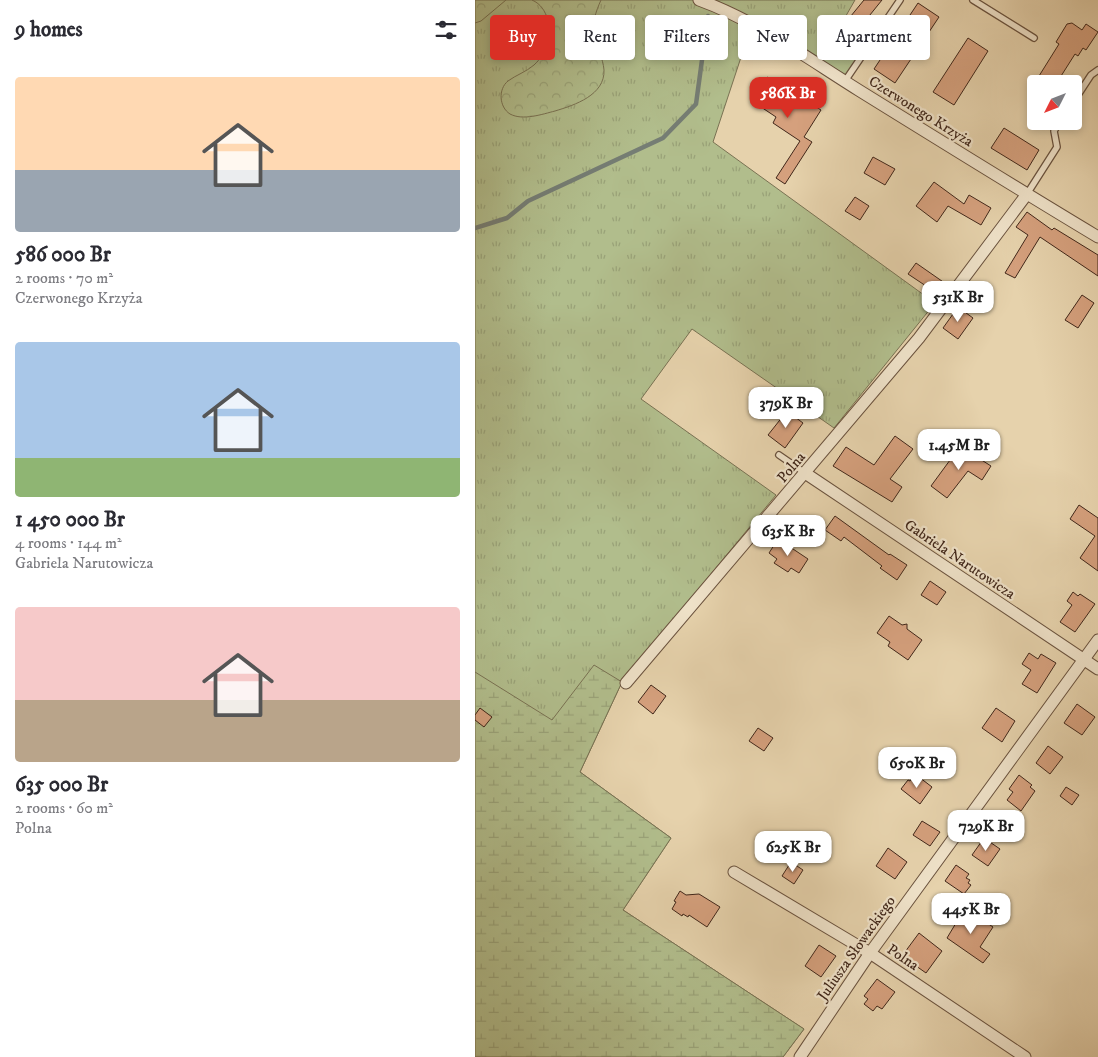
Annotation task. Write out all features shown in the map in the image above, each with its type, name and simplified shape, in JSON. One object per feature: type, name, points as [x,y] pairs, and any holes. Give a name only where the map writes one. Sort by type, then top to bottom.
[{"type":"street","name":"Czerwonego Krzyża","points":[[699,0],[721,8],[782,40],[1098,237]]},
{"type":"street","name":"Polna","points":[[626,683],[919,338],[1027,194]]},
{"type":"street","name":"Gabriela Narutowicza","points":[[805,473],[1098,669]]},
{"type":"street","name":"Juliusza Słowackiego","points":[[800,1057],[870,953],[1098,640]]},
{"type":"street","name":"Polna","points":[[735,872],[870,953],[1025,1057]]},
{"type":"lane","points":[[845,81],[900,0]]},
{"type":"lane","points":[[973,0],[1034,38]]},
{"type":"lane","points":[[1083,87],[1091,75],[1098,70]]},
{"type":"lane","points":[[1027,194],[1057,147],[1055,130]]},
{"type":"lane","points":[[779,455],[805,473]]},
{"type":"green space","points":[[475,0],[855,0],[846,15],[817,15],[817,58],[807,52],[807,15],[738,15],[738,60],[740,60],[713,142],[935,303],[834,428],[692,329],[641,399],[776,495],[622,682],[580,772],[671,838],[623,910],[804,1029],[783,1057],[475,1057]]},
{"type":"green space","points":[[475,0],[506,0],[481,21],[475,23]]},
{"type":"green space","points":[[532,0],[601,0],[596,15],[565,15],[565,60],[602,60],[604,70],[603,79],[600,86],[587,98],[571,106],[533,116],[515,116],[506,111],[502,103],[501,93],[505,84],[531,67],[538,60],[555,60],[555,15],[546,15],[538,4]]},
{"type":"green space","points":[[820,60],[861,60],[848,76]]},
{"type":"green space","points":[[594,665],[622,682],[580,772],[671,838],[623,910],[804,1029],[783,1057],[475,1057],[475,672],[552,720]]},
{"type":"building","points":[[864,0],[882,0],[870,15],[852,15]]},
{"type":"building","points":[[918,3],[939,17],[930,30],[930,15],[910,15]]},
{"type":"building","points":[[1072,23],[1082,30],[1086,24],[1098,32],[1086,50],[1083,48],[1078,56],[1075,54],[1062,75],[1040,75],[1059,44],[1056,42],[1067,24]]},
{"type":"building","points":[[968,38],[988,51],[954,105],[933,92]]},
{"type":"building","points":[[880,60],[910,60],[895,83],[874,69]]},
{"type":"building","points":[[767,77],[821,110],[804,137],[812,142],[785,184],[776,178],[800,141],[773,123],[776,117],[752,101]]},
{"type":"building","points":[[1004,128],[1039,150],[1027,170],[991,148]]},
{"type":"building","points":[[873,157],[895,169],[885,185],[864,173]]},
{"type":"building","points":[[934,182],[964,204],[969,195],[991,208],[981,225],[948,206],[937,222],[916,206]]},
{"type":"building","points":[[855,197],[869,206],[860,220],[845,211]]},
{"type":"building","points":[[1027,212],[1052,230],[1054,228],[1098,255],[1098,276],[1040,237],[1015,278],[1005,273],[1028,235],[1016,227]]},
{"type":"building","points":[[916,263],[949,286],[941,296],[908,274]]},
{"type":"building","points":[[1082,295],[1094,303],[1078,328],[1065,320]]},
{"type":"building","points":[[958,307],[973,318],[958,339],[943,328]]},
{"type":"building","points":[[787,411],[803,423],[785,448],[768,435]]},
{"type":"building","points":[[895,436],[913,449],[890,479],[902,487],[892,502],[833,466],[846,447],[874,465]]},
{"type":"building","points":[[958,445],[991,466],[982,480],[968,471],[947,498],[931,486],[953,456],[951,455]]},
{"type":"building","points":[[1079,505],[1098,518],[1098,571],[1080,558],[1095,536],[1070,519]]},
{"type":"building","points":[[835,516],[889,555],[907,565],[897,580],[844,537],[841,541],[825,530]]},
{"type":"building","points":[[778,539],[808,559],[799,573],[791,568],[788,572],[774,563],[777,559],[769,553]]},
{"type":"building","points":[[930,581],[946,592],[937,605],[921,595]]},
{"type":"building","points":[[1073,592],[1078,596],[1080,594],[1095,604],[1075,632],[1060,622],[1072,605],[1067,601]]},
{"type":"building","points":[[889,616],[902,625],[907,624],[907,629],[922,640],[908,660],[888,646],[890,642],[877,633]]},
{"type":"building","points":[[1029,653],[1038,659],[1041,654],[1056,663],[1037,693],[1022,684],[1031,670],[1022,664]]},
{"type":"building","points":[[651,685],[666,696],[653,714],[638,702]]},
{"type":"building","points":[[1077,704],[1095,717],[1082,735],[1064,723]]},
{"type":"building","points":[[480,708],[492,717],[484,727],[475,720],[475,715]]},
{"type":"building","points":[[996,708],[1015,721],[1002,742],[982,728]]},
{"type":"building","points":[[758,728],[773,738],[764,751],[749,741]]},
{"type":"building","points":[[1048,746],[1063,757],[1050,774],[1036,763]]},
{"type":"building","points":[[915,774],[932,787],[920,804],[901,789]]},
{"type":"building","points":[[1019,775],[1032,785],[1030,787],[1035,791],[1021,811],[1007,800],[1013,792],[1009,789]]},
{"type":"building","points":[[1066,787],[1079,795],[1072,805],[1060,796]]},
{"type":"building","points":[[922,821],[940,832],[930,846],[913,835]]},
{"type":"building","points":[[984,838],[1000,849],[988,866],[972,855]]},
{"type":"building","points":[[888,848],[907,862],[895,879],[876,866]]},
{"type":"building","points":[[791,862],[803,870],[794,884],[782,876]]},
{"type":"building","points":[[956,865],[969,874],[966,878],[970,880],[968,883],[971,885],[964,894],[945,881]]},
{"type":"building","points":[[680,891],[686,895],[699,894],[720,907],[707,927],[689,915],[688,917],[683,914],[682,916],[672,909]]},
{"type":"building","points":[[965,908],[993,927],[980,947],[990,954],[983,963],[947,938]]},
{"type":"building","points":[[919,933],[942,951],[926,973],[902,956]]},
{"type":"building","points":[[819,945],[836,956],[821,977],[805,966]]},
{"type":"building","points":[[877,979],[895,992],[882,1009],[877,1006],[873,1011],[864,1004],[868,999],[864,996]]},
{"type":"waterway","points":[[475,228],[507,218],[528,201],[663,138],[696,104],[702,60]]}]
